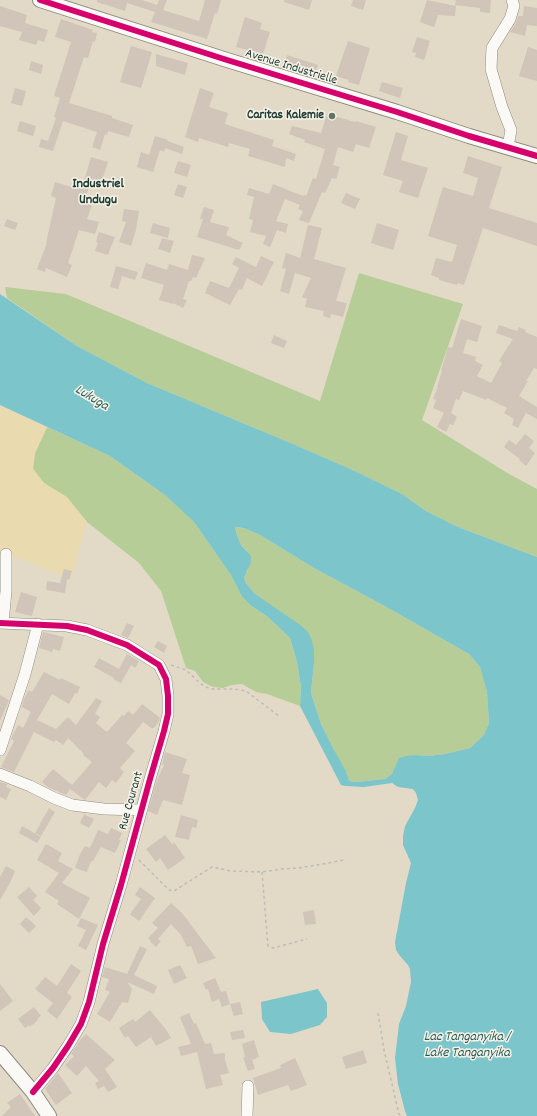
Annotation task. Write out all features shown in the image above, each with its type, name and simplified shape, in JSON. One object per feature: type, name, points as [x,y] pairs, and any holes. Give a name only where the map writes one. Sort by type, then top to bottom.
[{"type":"street","name":"Avenue Industrielle","points":[[40,0],[537,156]]},
{"type":"street","points":[[508,148],[511,130],[491,70],[492,48],[510,19],[514,6],[512,0]]},
{"type":"street","points":[[6,554],[6,592],[1,623],[67,626],[87,630],[127,645],[159,665]]},
{"type":"street","points":[[0,750],[25,674],[38,624]]},
{"type":"street","name":"Rue Courant","points":[[33,1092],[53,1068],[68,1046],[81,1024],[89,1002],[102,944],[121,885],[129,850],[168,714],[166,679],[159,665]]},
{"type":"street","points":[[0,774],[72,805],[104,809],[141,810]]},
{"type":"street","points":[[0,1053],[33,1092],[49,1116]]},
{"type":"street","points":[[247,1116],[248,1086]]},
{"type":"path","points":[[159,665],[172,664],[186,670],[201,684],[210,689],[233,689],[246,691],[279,716]]},
{"type":"path","points":[[129,850],[170,890],[174,891],[212,867],[231,871],[262,872],[299,868],[345,860]]},
{"type":"path","points":[[262,872],[268,946],[273,948],[307,939]]},
{"type":"path","points":[[378,1013],[384,1050],[400,1116]]},
{"type":"green space","points":[[359,273],[463,304],[422,420],[509,474],[537,489],[537,557],[458,527],[426,511],[402,494],[355,471],[147,383],[77,346],[7,298],[5,287],[66,294],[320,401]]},
{"type":"green space","points":[[47,427],[110,456],[165,495],[194,522],[231,575],[241,595],[250,605],[268,617],[290,638],[297,662],[301,687],[300,706],[267,694],[256,692],[242,684],[223,688],[213,687],[203,682],[195,671],[186,668],[161,591],[139,563],[87,522],[67,498],[44,483],[33,469],[35,453]]},
{"type":"green space","points":[[235,528],[244,528],[260,535],[314,568],[469,654],[480,667],[487,692],[489,723],[484,735],[470,748],[445,754],[428,756],[416,755],[400,758],[392,774],[385,779],[357,782],[349,781],[346,771],[334,751],[321,724],[311,693],[314,649],[289,618],[254,593],[246,583],[244,578],[248,570],[247,551],[241,545]]},
{"type":"sand","points":[[2,406],[47,427],[35,453],[33,469],[44,483],[67,497],[87,522],[71,579],[0,551],[0,410]]},
{"type":"water","name":"Lac Tanganyika / Lake Tanganyika","points":[[0,294],[77,346],[147,383],[355,471],[402,494],[426,511],[458,527],[537,557],[537,1116],[407,1116],[398,1084],[395,1058],[399,1024],[406,1006],[411,982],[410,969],[396,950],[395,942],[411,863],[403,845],[403,836],[405,826],[418,800],[416,793],[413,789],[398,787],[392,783],[364,787],[341,785],[300,706],[301,687],[297,662],[290,638],[268,617],[250,605],[241,595],[231,575],[194,522],[165,495],[110,456],[0,405]],"holes":[[[235,528],[244,528],[260,535],[314,568],[469,654],[480,667],[487,692],[489,723],[484,735],[470,748],[445,754],[428,756],[416,755],[399,758],[392,774],[385,779],[357,782],[349,781],[346,771],[321,724],[311,693],[314,663],[314,649],[311,638],[307,631],[300,625],[254,593],[246,583],[244,578],[251,562],[251,556],[241,545]]]},
{"type":"water","points":[[318,989],[327,1003],[327,1017],[320,1025],[291,1034],[270,1032],[262,1019],[261,1002]]},
{"type":"building","points":[[97,0],[142,0],[157,5],[159,0],[167,0],[163,10],[199,21],[205,0],[221,0],[217,14],[215,13],[207,39],[151,22],[155,12],[127,3],[125,11],[97,2]]},
{"type":"building","points":[[284,0],[312,0],[309,10],[284,2]]},
{"type":"building","points":[[353,0],[366,0],[363,10],[351,6]]},
{"type":"building","points":[[427,0],[456,6],[455,16],[438,15],[434,27],[420,22]]},
{"type":"building","points":[[456,0],[491,0],[490,13],[480,12],[480,8],[455,5]]},
{"type":"building","points":[[0,6],[27,15],[25,23],[48,30],[44,42],[38,40],[36,45],[19,40],[22,32],[0,26]]},
{"type":"building","points":[[524,6],[537,8],[537,26],[527,25],[525,36],[510,32],[516,23],[518,16],[523,16]]},
{"type":"building","points":[[245,17],[262,23],[260,29],[270,32],[263,54],[236,47]]},
{"type":"building","points":[[61,19],[93,30],[92,32],[97,33],[88,58],[84,57],[69,103],[112,116],[112,118],[133,125],[129,137],[108,131],[107,135],[105,134],[100,150],[92,147],[97,132],[63,121],[53,151],[39,147],[41,139],[48,141],[56,118],[54,117],[60,98],[54,96],[71,42],[55,37]]},
{"type":"building","points":[[417,37],[430,41],[424,60],[415,57],[416,53],[412,52]]},
{"type":"building","points":[[348,41],[370,48],[359,85],[348,82],[349,80],[336,76]]},
{"type":"building","points":[[131,46],[152,52],[141,88],[120,82]]},
{"type":"building","points":[[528,47],[537,50],[537,81],[519,76]]},
{"type":"building","points":[[156,54],[188,63],[185,75],[156,66]]},
{"type":"building","points":[[287,55],[318,65],[315,73],[285,63]]},
{"type":"building","points":[[31,61],[43,65],[41,74],[29,70]]},
{"type":"building","points":[[382,82],[403,88],[400,98],[379,91]]},
{"type":"building","points":[[15,88],[26,91],[22,106],[11,103]]},
{"type":"building","points":[[200,88],[214,93],[209,107],[228,113],[225,124],[274,140],[272,146],[296,154],[294,161],[286,158],[285,167],[248,156],[250,149],[229,143],[228,147],[199,138],[198,142],[185,137]]},
{"type":"building","points":[[327,114],[376,127],[369,148],[356,144],[353,152],[338,147],[333,165],[340,167],[336,179],[332,178],[325,193],[322,192],[309,223],[299,220],[303,211],[298,209],[300,205],[285,199],[276,221],[288,224],[286,233],[277,230],[270,247],[263,244],[266,236],[250,232],[253,220],[249,219],[254,197],[247,195],[249,188],[269,194],[273,184],[306,196],[313,178],[316,179],[325,149],[304,142],[305,140],[289,134],[292,126],[321,133]]},
{"type":"building","points":[[20,121],[36,126],[33,136],[17,131]]},
{"type":"building","points":[[396,132],[408,136],[401,160],[428,168],[418,198],[399,192],[403,181],[383,175]]},
{"type":"building","points":[[155,136],[184,147],[182,154],[165,148],[164,152],[160,150],[153,172],[137,167],[141,152],[149,155]]},
{"type":"building","points":[[468,156],[502,167],[489,208],[537,223],[537,246],[483,228],[464,285],[458,283],[457,285],[439,280],[439,278],[431,275],[436,258],[452,262],[457,245],[428,236],[443,187],[473,196],[478,178],[463,173]]},
{"type":"building","points":[[91,157],[108,162],[100,186],[84,181]]},
{"type":"building","points":[[178,161],[191,165],[187,177],[174,173]]},
{"type":"building","points":[[55,182],[78,189],[81,182],[90,184],[84,203],[92,205],[87,219],[99,222],[95,234],[79,230],[68,263],[72,265],[67,277],[46,268],[45,272],[37,269],[47,243],[56,198],[51,196]]},
{"type":"building","points":[[178,184],[187,187],[183,198],[174,195]]},
{"type":"building","points":[[346,193],[360,199],[355,209],[341,203]]},
{"type":"building","points":[[204,207],[214,210],[210,222],[229,227],[226,235],[243,243],[239,250],[197,237],[203,219],[200,219]]},
{"type":"building","points":[[124,209],[139,211],[136,230],[131,246],[119,242],[126,222],[122,221]]},
{"type":"building","points":[[7,219],[18,223],[15,230],[4,226]]},
{"type":"building","points":[[153,223],[170,228],[168,238],[150,233]]},
{"type":"building","points":[[377,223],[399,230],[393,250],[371,243]]},
{"type":"building","points":[[308,225],[322,228],[314,259],[346,268],[336,301],[347,303],[343,317],[331,314],[330,318],[323,316],[324,311],[305,307],[307,299],[302,297],[311,278],[295,273],[289,294],[280,291],[286,269],[282,268],[286,253],[300,258]]},
{"type":"building","points":[[99,232],[115,237],[108,255],[95,251],[98,243],[96,242]]},
{"type":"building","points":[[162,238],[174,241],[170,253],[158,249]]},
{"type":"building","points":[[192,255],[205,258],[196,278],[193,277],[191,281],[189,281],[183,299],[187,300],[183,308],[173,303],[159,300],[164,285],[141,278],[146,263],[167,270],[169,264],[188,270]]},
{"type":"building","points":[[261,256],[274,262],[262,286],[247,278],[242,290],[239,289],[230,305],[205,293],[210,281],[229,288],[239,268],[232,264],[236,257],[256,267]]},
{"type":"building","points":[[116,266],[138,272],[135,280],[122,276],[118,289],[110,287]]},
{"type":"building","points":[[461,319],[482,326],[477,342],[467,339],[463,353],[476,357],[475,361],[483,365],[477,376],[491,383],[502,363],[499,361],[513,339],[496,333],[499,325],[517,331],[519,327],[526,330],[525,332],[537,337],[537,369],[534,368],[519,396],[537,407],[537,419],[526,413],[518,428],[512,425],[514,419],[504,413],[507,408],[487,398],[486,400],[463,391],[459,400],[456,399],[451,413],[457,417],[453,425],[450,424],[446,432],[437,427],[444,413],[433,408],[436,400],[433,399],[438,387],[448,347],[452,348]]},
{"type":"building","points":[[274,335],[287,341],[284,348],[271,343]]},
{"type":"building","points":[[525,434],[534,441],[529,448],[535,453],[526,466],[519,460],[520,459],[504,447],[509,440],[516,445]]},
{"type":"building","points":[[64,569],[72,571],[69,580],[67,579],[65,593],[46,590],[47,581],[60,583]]},
{"type":"building","points":[[21,592],[37,597],[32,616],[15,612]]},
{"type":"building","points":[[127,623],[134,626],[128,638],[121,635]]},
{"type":"building","points":[[43,632],[64,637],[60,651],[53,649],[52,652],[39,648]]},
{"type":"building","points":[[158,641],[167,646],[164,653],[154,647]]},
{"type":"building","points":[[127,654],[139,661],[135,668],[131,665],[121,683],[94,667],[99,658],[119,669]]},
{"type":"building","points":[[44,672],[60,680],[61,678],[80,687],[77,694],[75,693],[69,704],[52,694],[37,720],[56,729],[68,717],[76,725],[96,698],[102,701],[95,714],[100,717],[96,723],[107,732],[122,715],[124,716],[128,711],[133,715],[142,704],[160,718],[154,728],[151,728],[143,722],[126,743],[135,751],[120,768],[124,772],[116,783],[112,780],[106,788],[99,782],[85,800],[70,789],[66,795],[48,787],[42,782],[53,769],[72,785],[92,762],[83,755],[84,754],[68,738],[63,745],[56,740],[54,742],[34,732],[14,772],[1,767],[14,741],[11,739],[18,725],[23,728],[31,712],[22,707],[24,699],[29,690],[32,692]]},
{"type":"building","points":[[0,695],[9,700],[0,721]]},
{"type":"building","points":[[165,752],[187,759],[182,773],[190,775],[182,805],[163,800],[157,815],[148,811],[157,780],[164,765],[162,764]]},
{"type":"building","points":[[0,782],[7,784],[6,787],[11,789],[6,800],[1,797],[0,799]]},
{"type":"building","points":[[49,808],[55,812],[41,836],[35,833]]},
{"type":"building","points":[[84,814],[94,819],[89,828],[80,823]]},
{"type":"building","points":[[181,815],[198,820],[196,828],[192,827],[189,840],[175,837]]},
{"type":"building","points":[[22,826],[41,837],[37,843],[19,833]]},
{"type":"building","points":[[111,828],[122,833],[119,840],[121,840],[115,853],[101,847],[93,861],[91,861],[87,872],[75,868],[80,854],[85,846],[90,848],[98,830],[108,834]]},
{"type":"building","points":[[165,835],[173,845],[174,842],[185,858],[168,870],[160,858],[156,862],[146,849]]},
{"type":"building","points":[[46,844],[62,853],[58,861],[73,869],[62,883],[90,898],[79,919],[57,904],[59,901],[45,892],[59,873],[37,860]]},
{"type":"building","points":[[6,866],[15,871],[0,900],[0,877]]},
{"type":"building","points":[[29,887],[37,896],[33,900],[41,908],[34,916],[17,897]]},
{"type":"building","points":[[140,887],[155,898],[139,921],[130,914],[141,899],[135,895]]},
{"type":"building","points":[[171,903],[182,913],[216,958],[198,964],[191,946],[187,947],[181,935],[171,924],[158,939],[161,941],[156,947],[150,941],[148,938],[158,928],[152,923]]},
{"type":"building","points":[[314,910],[316,924],[305,925],[303,912]]},
{"type":"building","points":[[26,917],[36,926],[29,933],[20,924]]},
{"type":"building","points":[[81,918],[98,925],[86,950],[78,946],[86,930],[77,926]]},
{"type":"building","points":[[140,946],[147,949],[134,975],[157,986],[154,994],[127,982],[132,989],[128,1003],[122,1002],[110,1022],[97,1014],[110,992],[105,990],[109,979],[102,977],[105,967],[127,974]]},
{"type":"building","points":[[71,964],[81,971],[67,993],[72,997],[57,1019],[47,1011],[53,1003],[35,989],[45,977],[57,986]]},
{"type":"building","points":[[180,965],[187,978],[174,984],[168,970]]},
{"type":"building","points":[[215,978],[221,992],[226,991],[230,1004],[222,1007],[219,999],[212,1002],[208,989],[206,990],[203,983]]},
{"type":"building","points":[[0,984],[13,1001],[0,1011]]},
{"type":"building","points":[[240,1002],[243,1014],[234,1016],[230,1004]]},
{"type":"building","points":[[34,1007],[41,1016],[30,1027],[29,1025],[25,1028],[18,1019]]},
{"type":"building","points":[[150,1010],[171,1038],[156,1046],[151,1037],[136,1047],[128,1036],[125,1038],[119,1028],[133,1019],[135,1022]]},
{"type":"building","points":[[189,1013],[194,1024],[196,1023],[205,1044],[211,1043],[214,1054],[225,1053],[225,1060],[229,1073],[220,1075],[223,1085],[206,1089],[197,1052],[181,1056],[178,1047],[191,1044],[180,1017]]},
{"type":"building","points":[[243,1030],[245,1038],[232,1040],[230,1032]]},
{"type":"building","points":[[86,1034],[115,1060],[105,1069],[117,1087],[108,1092],[104,1086],[98,1089],[95,1083],[99,1081],[86,1066],[77,1076],[65,1065],[74,1056],[71,1054]]},
{"type":"building","points":[[254,1040],[259,1057],[252,1060],[255,1069],[248,1071],[243,1058],[245,1057],[242,1044]]},
{"type":"building","points":[[363,1050],[367,1063],[346,1069],[342,1057]]},
{"type":"building","points":[[295,1058],[307,1085],[291,1091],[288,1085],[258,1095],[253,1078],[281,1068],[280,1065]]},
{"type":"building","points":[[58,1073],[72,1093],[56,1105],[45,1089]]},
{"type":"building","points":[[20,1094],[35,1116],[2,1116],[11,1107],[7,1103]]},
{"type":"cycle path","points":[[40,0],[469,136],[537,156]]},
{"type":"cycle path","points":[[0,623],[67,626],[87,630],[127,645],[159,665],[166,679],[168,696],[168,714],[164,731],[103,944],[89,1002],[81,1024],[68,1046],[53,1068],[33,1092]]},
{"type":"place","name":"Caritas Kalemie","points":[[332,116]]},
{"type":"district","name":"Industriel Undugu","points":[[98,194]]},
{"type":"water label","name":"Lukuga","points":[[91,399]]}]
